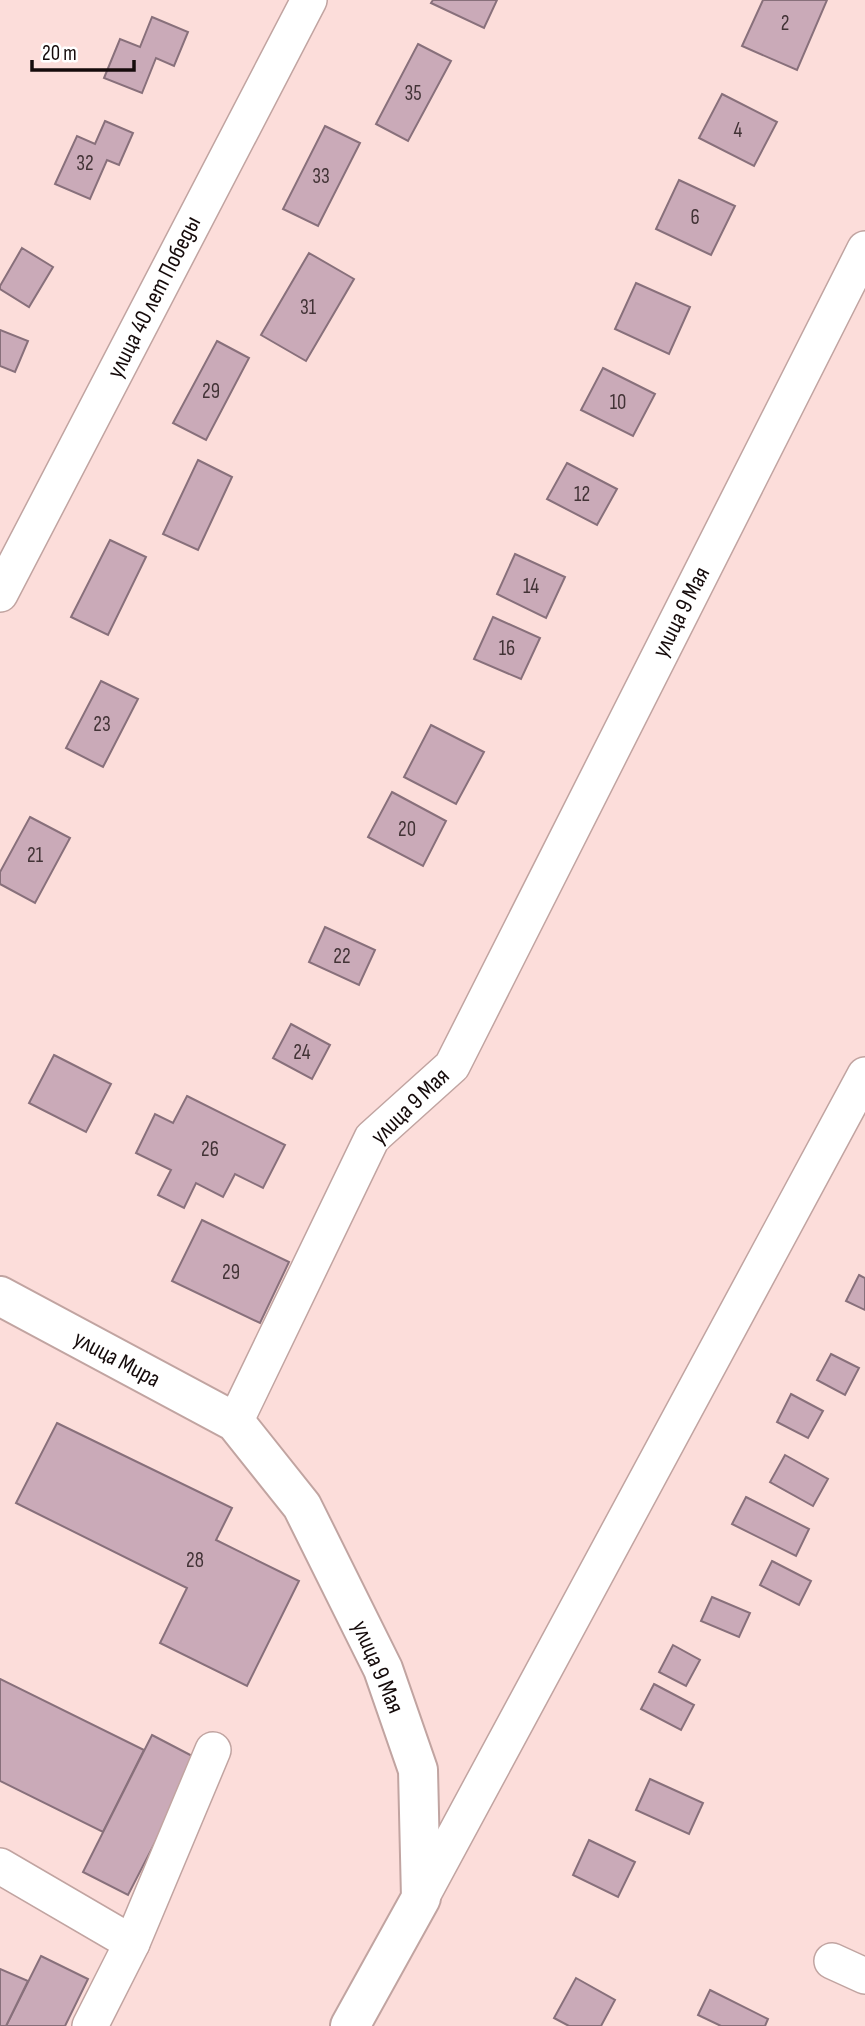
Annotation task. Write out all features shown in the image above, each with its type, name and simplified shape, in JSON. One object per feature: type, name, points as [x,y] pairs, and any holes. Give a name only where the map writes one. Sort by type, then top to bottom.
[{"type":"street","name":"улица 40 лет Победы","points":[[0,594],[309,0]]},
{"type":"street","name":"улица 9 Мая","points":[[421,1898],[418,1770],[383,1669],[302,1506],[235,1422],[372,1138],[452,1066],[865,249]]},
{"type":"street","points":[[350,2026],[865,1075]]},
{"type":"street","name":"улица Мира","points":[[0,1296],[235,1422]]},
{"type":"street","points":[[90,2026],[132,1943],[213,1750]]},
{"type":"street","points":[[0,1866],[132,1943]]},
{"type":"street","points":[[832,1961],[865,1976]]},
{"type":"building","points":[[433,0],[497,0],[484,28],[431,3]]},
{"type":"building","points":[[763,0],[827,0],[797,70],[742,46]]},
{"type":"building","points":[[152,17],[188,32],[174,66],[156,58],[142,93],[104,78],[120,39],[140,47]]},
{"type":"building","points":[[418,44],[451,61],[408,141],[376,124]]},
{"type":"building","points":[[722,94],[777,122],[754,166],[699,138]]},
{"type":"building","points":[[105,121],[133,133],[119,165],[107,160],[90,199],[55,184],[77,136],[95,144]]},
{"type":"building","points":[[325,126],[360,143],[318,226],[283,209]]},
{"type":"building","points":[[679,180],[735,206],[711,255],[656,229]]},
{"type":"building","points":[[22,248],[53,267],[29,307],[0,289]]},
{"type":"building","points":[[309,253],[354,279],[306,361],[261,335]]},
{"type":"building","points":[[636,283],[690,307],[669,354],[615,329]]},
{"type":"building","points":[[0,330],[28,341],[15,372],[0,366]]},
{"type":"building","points":[[217,341],[249,358],[206,440],[173,423]]},
{"type":"building","points":[[603,368],[655,394],[633,436],[581,410]]},
{"type":"building","points":[[198,460],[232,477],[198,550],[163,534]]},
{"type":"building","points":[[567,463],[617,489],[597,525],[547,499]]},
{"type":"building","points":[[110,540],[146,557],[108,635],[71,617]]},
{"type":"building","points":[[515,554],[565,577],[546,618],[497,594]]},
{"type":"building","points":[[493,617],[540,638],[521,679],[474,659]]},
{"type":"building","points":[[101,681],[138,699],[103,767],[66,748]]},
{"type":"building","points":[[431,725],[484,752],[456,804],[404,777]]},
{"type":"building","points":[[392,792],[446,821],[423,866],[368,837]]},
{"type":"building","points":[[30,817],[70,838],[35,903],[0,884],[0,872]]},
{"type":"building","points":[[325,927],[375,950],[359,985],[309,962]]},
{"type":"building","points":[[291,1024],[330,1045],[312,1079],[273,1058]]},
{"type":"building","points":[[54,1055],[111,1084],[86,1132],[29,1103]]},
{"type":"building","points":[[187,1096],[285,1145],[263,1188],[235,1174],[223,1197],[196,1183],[184,1208],[158,1195],[171,1170],[136,1153],[155,1114],[173,1123]]},
{"type":"building","points":[[202,1220],[289,1262],[260,1323],[172,1281]]},
{"type":"building","points":[[859,1275],[865,1278],[865,1310],[846,1301]]},
{"type":"building","points":[[831,1354],[859,1368],[845,1395],[817,1380]]},
{"type":"building","points":[[791,1394],[823,1411],[808,1438],[777,1422]]},
{"type":"building","points":[[57,1423],[232,1508],[216,1540],[299,1581],[247,1686],[160,1643],[187,1588],[16,1503]]},
{"type":"building","points":[[785,1455],[828,1479],[813,1506],[770,1482]]},
{"type":"building","points":[[746,1497],[809,1529],[796,1556],[732,1524]]},
{"type":"building","points":[[772,1561],[811,1581],[799,1605],[760,1585]]},
{"type":"building","points":[[712,1597],[750,1613],[739,1637],[701,1621]]},
{"type":"building","points":[[673,1645],[700,1660],[686,1686],[659,1672]]},
{"type":"building","points":[[0,1679],[144,1750],[103,1832],[0,1781]]},
{"type":"building","points":[[654,1684],[694,1705],[681,1730],[641,1709]]},
{"type":"building","points":[[152,1735],[198,1759],[128,1895],[83,1872]]},
{"type":"building","points":[[650,1779],[703,1803],[689,1834],[636,1810]]},
{"type":"building","points":[[589,1840],[635,1862],[618,1897],[573,1875]]},
{"type":"building","points":[[41,1956],[88,1979],[65,2026],[6,2026]]},
{"type":"building","points":[[0,1969],[28,1981],[6,2026],[0,2026]]},
{"type":"building","points":[[576,1978],[615,2000],[601,2026],[569,2026],[554,2018]]},
{"type":"building","points":[[710,1990],[768,2019],[765,2026],[721,2026],[698,2015]]}]
